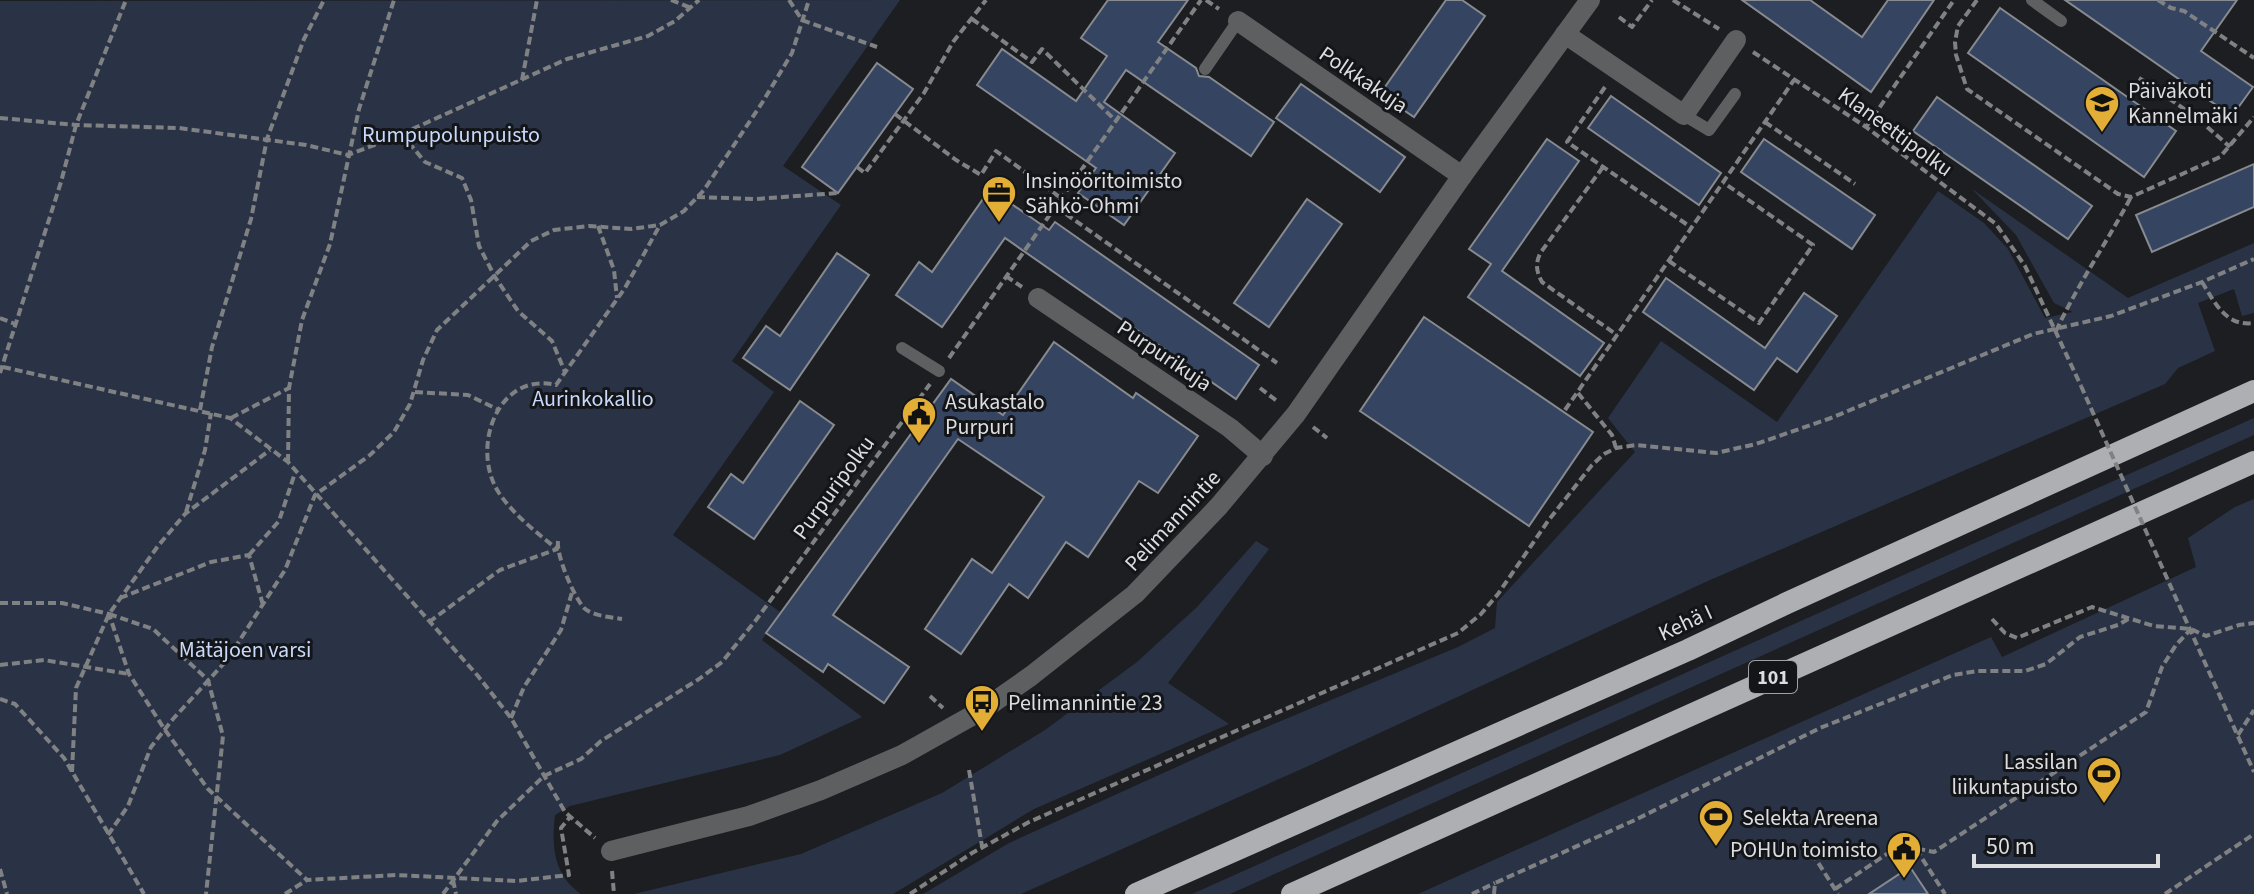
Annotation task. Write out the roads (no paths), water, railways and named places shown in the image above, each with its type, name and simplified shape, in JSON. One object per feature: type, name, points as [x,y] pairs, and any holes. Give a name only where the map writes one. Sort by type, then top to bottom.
[{"type":"highway","name":"Kehä I","points":[[1136,894],[1688,650],[2254,391]]},
{"type":"highway","name":"101","points":[[1292,894],[2254,462]]},
{"type":"street","name":"Pelimannintie","points":[[611,851],[749,816],[821,790],[902,755],[984,709],[1068,649],[1135,594],[1263,456],[1296,414],[1462,176],[1590,0]]},
{"type":"street","name":"Polkkakuja","points":[[1238,21],[1462,176]]},
{"type":"street","points":[[1565,34],[1684,115],[1736,40]]},
{"type":"street","name":"Purpurikuja","points":[[1038,298],[1230,428],[1263,456]]},
{"type":"lane","points":[[2032,0],[2061,21]]},
{"type":"lane","points":[[1205,69],[1238,21]]},
{"type":"lane","points":[[1684,115],[1709,130],[1735,94]]},
{"type":"lane","points":[[902,348],[939,371]]},
{"type":"place","name":"Päiväkoti Kannelmäki","points":[[2102,134]]},
{"type":"place","name":"Insinööritoimisto Sähkö-Ohmi","points":[[999,224]]},
{"type":"place","name":"Asukastalo Purpuri","points":[[919,445]]},
{"type":"place","name":"Pelimannintie 23","points":[[982,733]]},
{"type":"place","name":"Lassilan liikuntapuisto","points":[[2104,805]]},
{"type":"place","name":"Selekta Areena","points":[[1716,848]]},
{"type":"place","name":"POHUn toimisto","points":[[1904,880]]},
{"type":"park label","name":"Rumpupolunpuisto","points":[[451,134]]},
{"type":"park label","name":"Aurinkokallio","points":[[593,398]]},
{"type":"park label","name":"Mätäjoen varsi","points":[[245,649]]}]
